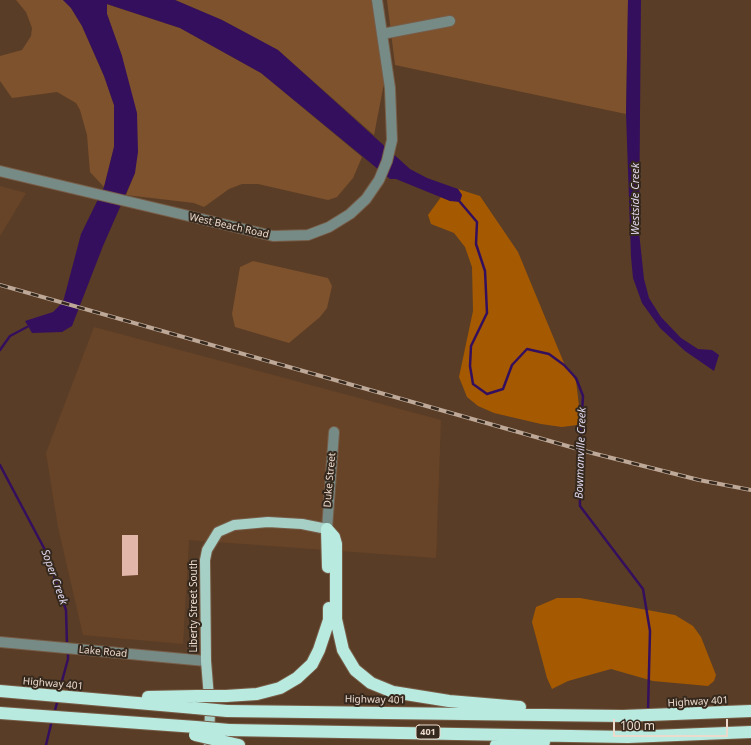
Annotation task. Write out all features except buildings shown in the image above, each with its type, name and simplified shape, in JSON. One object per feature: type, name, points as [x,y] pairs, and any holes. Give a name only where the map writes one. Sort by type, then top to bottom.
[{"type":"highway","points":[[196,702],[226,696],[257,694],[280,688],[297,678],[312,664],[320,650],[329,620],[327,529]]},
{"type":"highway","points":[[327,529],[334,537],[336,544],[336,620],[343,650],[355,670],[371,683],[393,692],[449,701],[623,716]]},
{"type":"highway","name":"Highway 401","points":[[0,691],[86,699],[196,702],[227,711],[664,716],[751,711]]},
{"type":"highway","points":[[0,713],[65,718],[90,726],[195,731],[235,744]]},
{"type":"highway","name":"401","points":[[195,731],[354,731],[628,737],[751,732]]},
{"type":"highway","points":[[496,745],[628,737]]},
{"type":"main road","name":"Liberty Street South","points":[[209,745],[210,710],[206,661],[205,560],[207,550],[218,532],[234,525],[268,522],[302,524],[327,529]]},
{"type":"street","name":"West Beach Road","points":[[0,171],[94,195],[273,236],[308,235],[329,227],[350,214],[366,199],[379,180],[387,161],[392,140],[390,88],[377,0]]},
{"type":"street","points":[[382,34],[450,21]]},
{"type":"street","name":"Duke Street","points":[[327,529],[334,432]]},
{"type":"street","name":"Lake Road","points":[[0,642],[206,661]]},
{"type":"shaded area","points":[[16,0],[63,0],[71,8],[82,26],[104,76],[114,105],[114,147],[104,187],[90,172],[87,135],[80,110],[76,103],[57,92],[12,98],[0,81],[0,56],[22,50],[31,36],[32,28],[26,12]]},
{"type":"shaded area","points":[[175,0],[371,0],[385,78],[374,135],[278,50],[222,20]]},
{"type":"shaded area","points":[[387,0],[628,0],[626,114],[395,65]]},
{"type":"shaded area","points":[[106,4],[180,28],[261,73],[362,157],[353,178],[337,197],[328,200],[258,184],[242,184],[229,189],[204,207],[194,203],[126,195],[135,173],[122,56],[107,14]]},
{"type":"shaded area","points":[[0,186],[26,193],[0,236]]},
{"type":"shaded area","points":[[458,189],[480,196],[518,252],[564,363],[576,381],[580,414],[577,425],[562,427],[541,424],[494,413],[478,406],[467,397],[459,377],[473,311],[472,267],[465,247],[454,233],[431,224],[428,215],[441,197],[450,201],[462,195]]},
{"type":"shaded area","points":[[253,261],[328,278],[332,286],[327,308],[320,317],[289,343],[235,327],[232,314],[240,267]]},
{"type":"shaded area","points":[[94,327],[441,420],[436,558],[189,540],[183,644],[83,635],[58,527],[46,453]]},
{"type":"shaded area","points":[[557,598],[580,598],[675,615],[693,626],[701,637],[716,675],[714,681],[708,686],[653,681],[611,669],[568,681],[552,689],[547,678],[532,622],[536,607]]},
{"type":"water","points":[[63,0],[175,0],[222,20],[278,50],[410,169],[427,178],[458,189],[462,195],[460,202],[450,201],[396,179],[390,179],[261,73],[180,28],[107,4],[107,14],[122,56],[137,113],[138,152],[135,173],[103,246],[72,326],[62,332],[32,333],[25,321],[53,312],[63,302],[81,234],[104,187],[114,147],[114,105],[104,76],[82,26],[71,8]]},
{"type":"water","name":"Westside Creek","points":[[628,0],[641,0],[639,232],[644,279],[649,298],[661,317],[681,338],[698,349],[712,350],[719,355],[714,371],[685,351],[660,328],[642,303],[633,278],[626,114]]},
{"type":"waterway","name":"Bowmanville Creek","points":[[460,202],[477,222],[476,244],[485,271],[487,313],[471,346],[470,366],[473,384],[487,394],[503,389],[512,365],[527,349],[549,354],[564,365],[576,378],[583,396],[579,462],[580,506],[643,589],[650,631],[648,711]]},
{"type":"waterway","name":"Soper Creek","points":[[0,350],[10,336],[27,327]]},
{"type":"waterway","name":"Soper Creek","points":[[0,465],[45,550],[66,610],[67,645]]},
{"type":"waterway","name":"Soper Creek","points":[[59,692],[68,659],[68,650]]},
{"type":"waterway","name":"Soper Creek","points":[[54,714],[58,699]]},
{"type":"waterway","name":"Bowmanville Creek","points":[[649,718],[650,733]]},
{"type":"waterway","name":"Soper Creek","points":[[46,745],[52,720]]},
{"type":"railway","points":[[0,285],[592,453],[699,480],[751,490]]}]
